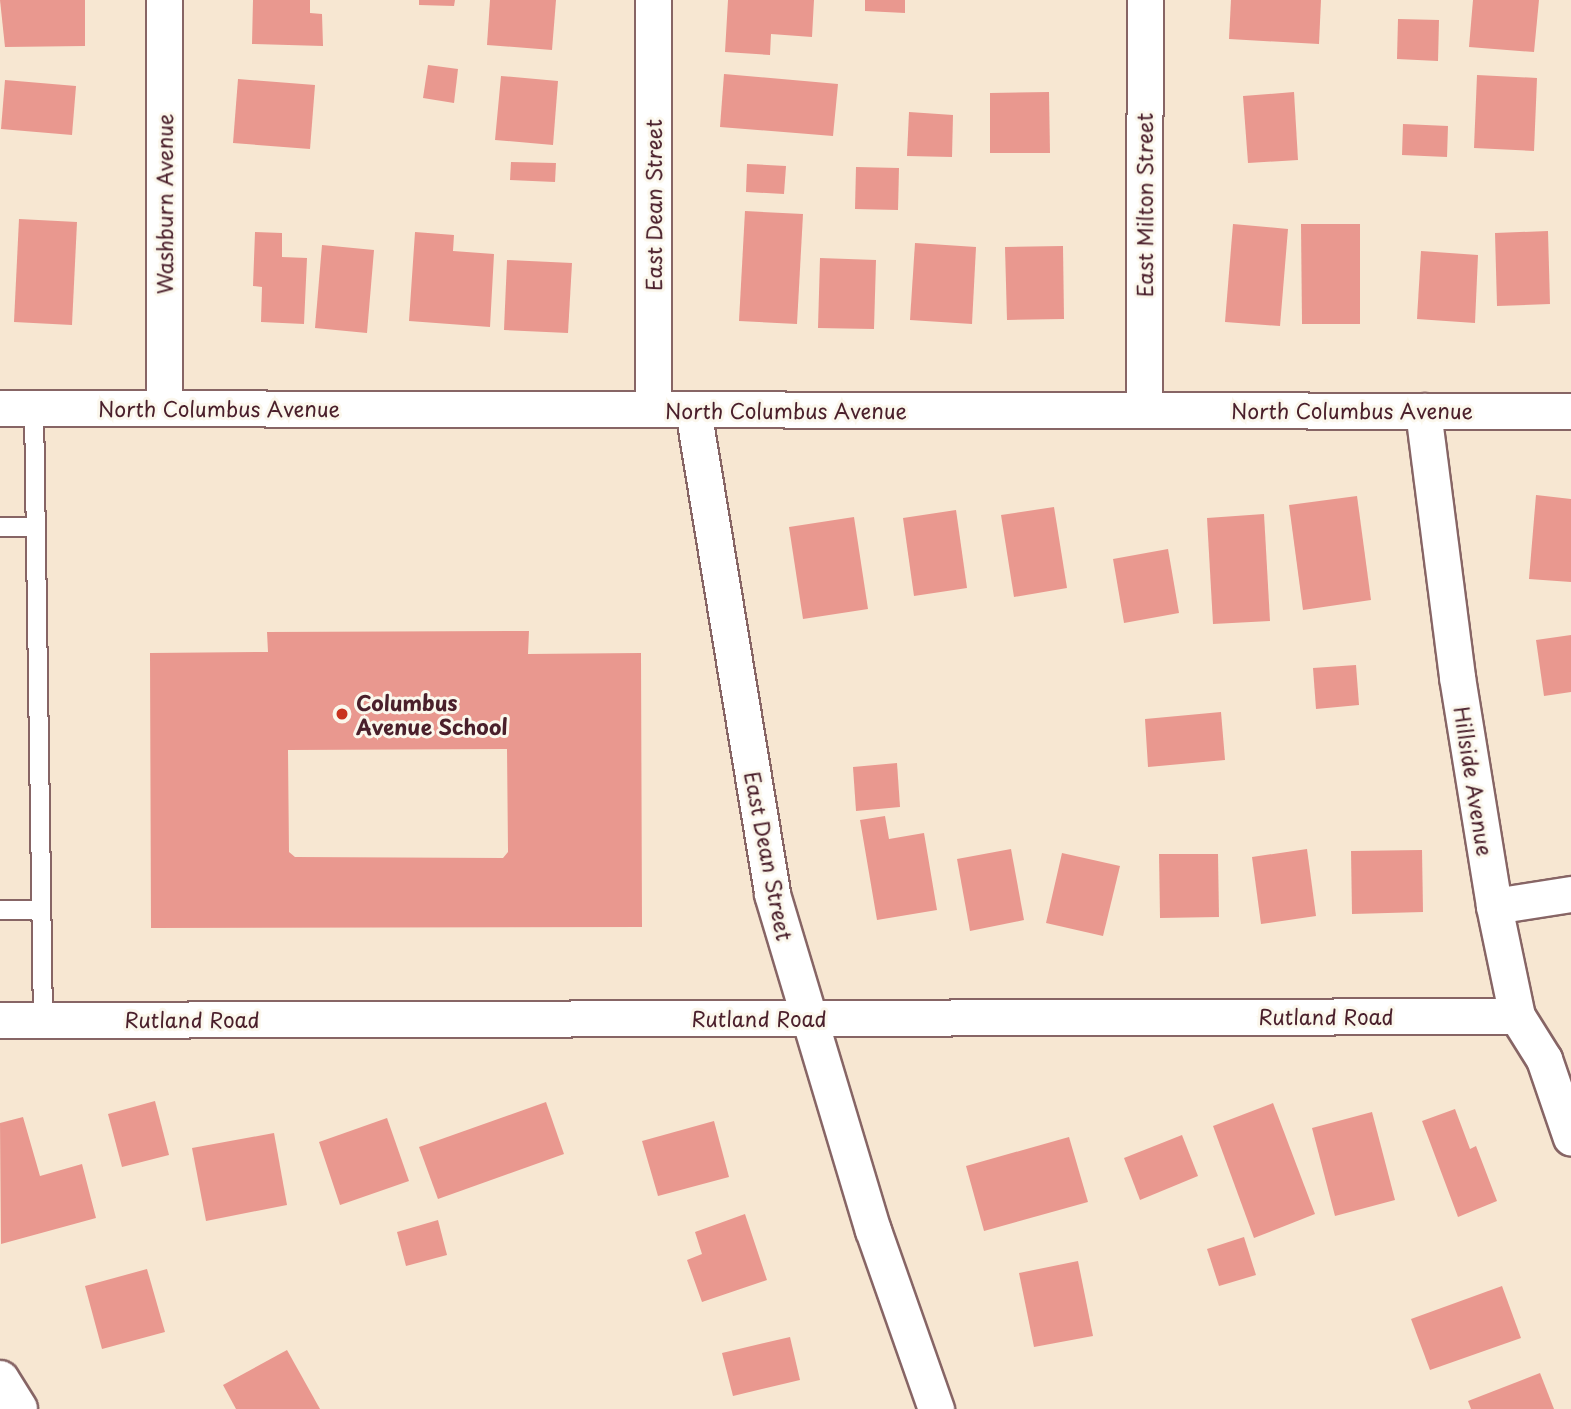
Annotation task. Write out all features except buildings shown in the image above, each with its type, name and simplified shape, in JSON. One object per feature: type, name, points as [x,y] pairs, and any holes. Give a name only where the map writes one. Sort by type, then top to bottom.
[{"type":"street","name":"Washburn Avenue","points":[[163,0],[164,408]]},
{"type":"street","name":"East Dean Street","points":[[653,0],[653,409]]},
{"type":"street","name":"East Milton Street","points":[[1144,0],[1144,410]]},
{"type":"street","name":"North Columbus Avenue","points":[[17,408],[1571,411]]},
{"type":"street","name":"East Dean Street","points":[[694,410],[772,894],[807,1018],[936,1409]]},
{"type":"street","name":"Hillside Avenue","points":[[1423,411],[1457,677],[1494,906],[1517,1016],[1544,1059],[1571,1138]]},
{"type":"street","points":[[1494,906],[1571,894]]},
{"type":"street","name":"Rutland Road","points":[[0,1020],[1517,1016]]},
{"type":"street","points":[[0,1380],[18,1409]]},
{"type":"lane","points":[[17,408],[36,527],[43,1020]]},
{"type":"lane","points":[[0,527],[36,527]]},
{"type":"lane","points":[[0,910],[41,910]]},
{"type":"place","name":"Columbus Avenue School","points":[[342,714]]}]
